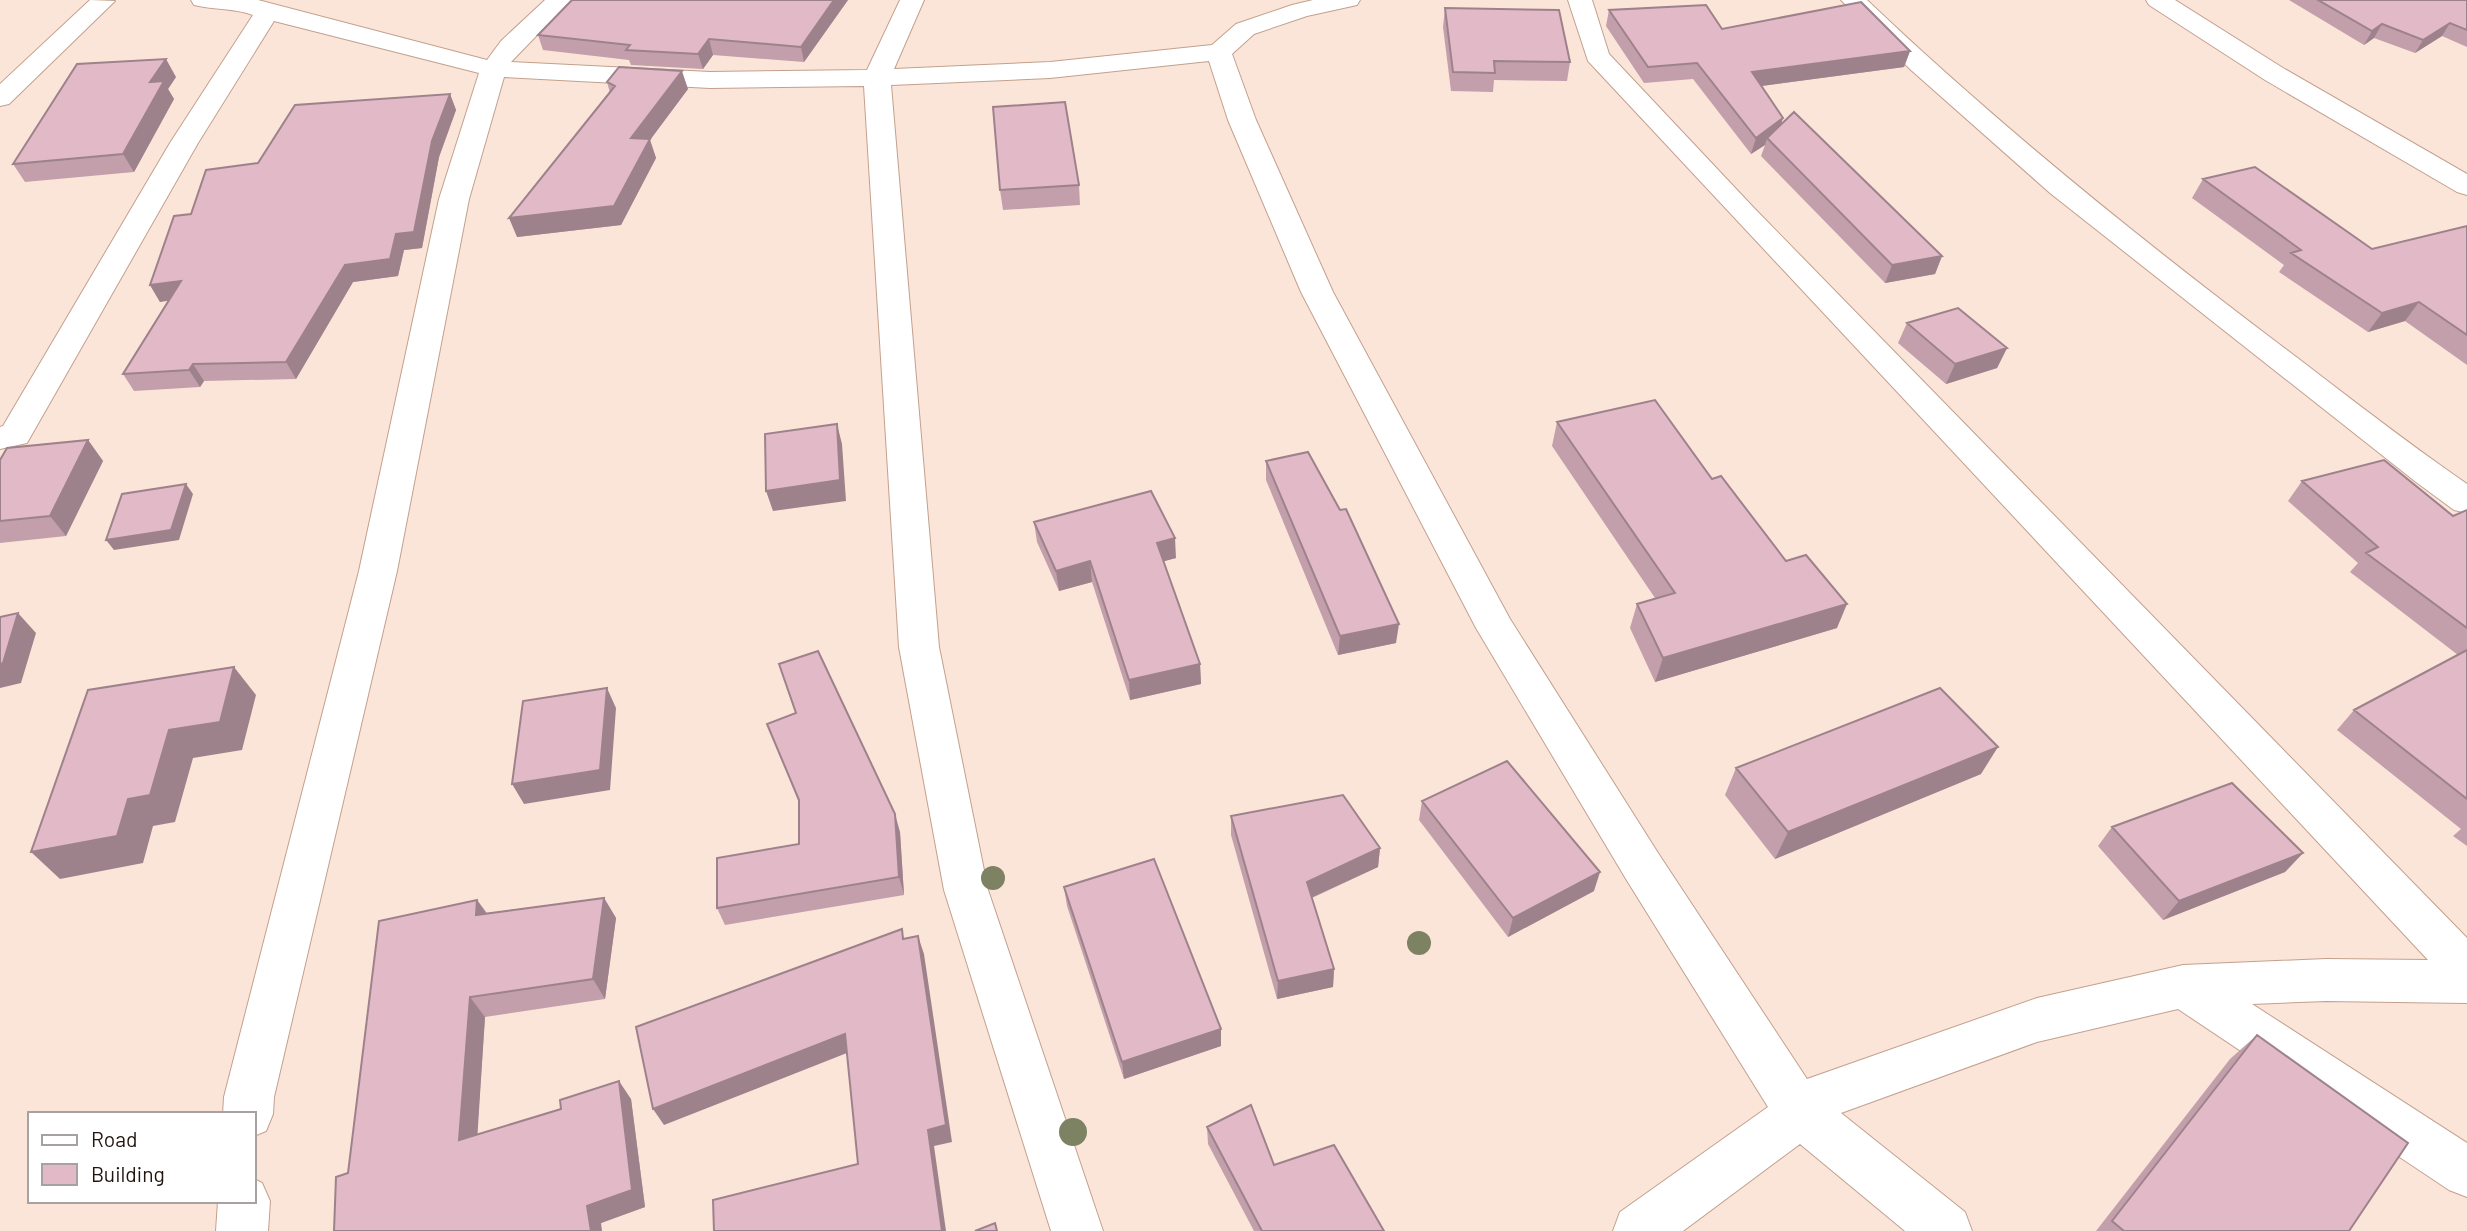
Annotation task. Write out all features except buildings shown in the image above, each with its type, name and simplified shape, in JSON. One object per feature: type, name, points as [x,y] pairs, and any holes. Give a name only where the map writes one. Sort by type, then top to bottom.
[{"type":"street","points":[[203,0],[243,3],[267,12],[493,69],[710,80],[877,78],[1049,70],[1220,51],[1245,29],[1301,10],[1348,0]]},
{"type":"street","points":[[248,1112],[249,1097],[379,571],[454,199],[493,69],[510,46],[559,0]]},
{"type":"street","points":[[912,0],[877,78],[919,647],[965,890],[1077,1231]]},
{"type":"street","points":[[1580,0],[1597,56],[1754,225],[2467,970]]},
{"type":"street","points":[[1853,0],[1918,66],[2056,185],[2417,466],[2467,501]]},
{"type":"street","points":[[2158,0],[2274,74],[2467,186]]},
{"type":"street","points":[[0,98],[102,1]]},
{"type":"street","points":[[0,438],[15,435],[184,143],[267,12]]},
{"type":"street","points":[[1220,51],[1242,120],[1317,292],[1495,628],[1642,866],[1800,1112],[1946,1231]]},
{"type":"street","points":[[1639,1231],[1827,1094],[2037,1020],[2183,986],[2326,980],[2467,982]]},
{"type":"street","points":[[2183,986],[2467,1172]]},
{"type":"street","points":[[242,1231],[244,1203]]}]
